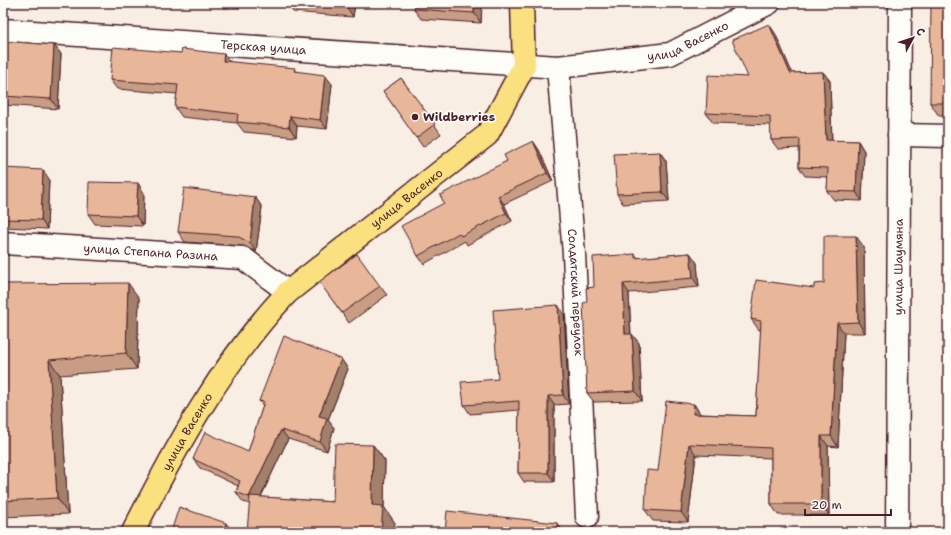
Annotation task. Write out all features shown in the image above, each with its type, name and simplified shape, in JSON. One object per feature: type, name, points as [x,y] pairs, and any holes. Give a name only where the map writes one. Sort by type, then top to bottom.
[{"type":"main road","points":[[522,3],[524,66]]},
{"type":"main road","name":"улица Васенко","points":[[133,532],[168,462],[214,385],[271,310],[288,292],[487,135],[524,66]]},
{"type":"street","name":"улица Васенко","points":[[524,66],[558,67],[670,54],[769,3]]},
{"type":"street","name":"улица Шаумяна","points":[[897,532],[900,3]]},
{"type":"street","name":"Терская улица","points":[[3,30],[524,66]]},
{"type":"street","name":"Солдатский переулок","points":[[558,67],[574,254],[587,517]]},
{"type":"street","points":[[899,135],[948,136]]},
{"type":"street","name":"улица Степана Разина","points":[[3,243],[243,258],[288,292]]},
{"type":"building","points":[[295,3],[347,3],[347,7]]},
{"type":"building","points":[[415,3],[474,3],[474,13],[414,9]]},
{"type":"building","points":[[931,3],[948,3],[948,103],[930,103]]},
{"type":"building","points":[[769,24],[790,73],[823,72],[826,140],[858,141],[856,192],[827,191],[828,168],[799,167],[800,139],[771,140],[770,116],[706,113],[708,75],[748,77],[732,40]]},
{"type":"building","points":[[3,41],[54,45],[51,99],[3,96]]},
{"type":"building","points":[[113,47],[181,53],[182,49],[224,54],[223,61],[295,68],[294,71],[325,75],[320,120],[290,116],[289,127],[237,122],[238,114],[175,107],[178,85],[110,80]]},
{"type":"building","name":"Wildberries","points":[[401,78],[435,124],[416,138],[383,91]]},
{"type":"building","points":[[533,141],[547,173],[498,196],[506,213],[461,236],[459,233],[418,256],[401,226],[444,203],[440,195],[507,161],[504,155]]},
{"type":"building","points":[[660,152],[662,192],[617,194],[614,154]]},
{"type":"building","points":[[3,168],[43,170],[41,220],[3,219]]},
{"type":"building","points":[[89,182],[138,183],[136,216],[88,214]]},
{"type":"building","points":[[184,188],[255,197],[250,243],[237,236],[178,232]]},
{"type":"building","points":[[824,236],[856,236],[858,322],[837,323],[831,436],[821,436],[821,504],[771,504],[771,448],[689,444],[681,512],[645,510],[647,470],[658,471],[666,401],[694,404],[693,414],[756,416],[761,321],[751,319],[756,280],[814,288],[814,284],[824,283]]},
{"type":"building","points":[[690,253],[693,278],[623,284],[625,334],[632,334],[635,391],[587,393],[583,303],[587,302],[586,288],[594,287],[593,257],[635,254],[635,258]]},
{"type":"building","points":[[357,254],[380,286],[342,313],[319,282]]},
{"type":"building","points":[[128,283],[126,353],[49,360],[57,498],[3,501],[3,284]]},
{"type":"building","points":[[558,305],[563,395],[548,396],[548,473],[518,473],[519,401],[464,405],[461,382],[498,379],[493,310]]},
{"type":"building","points":[[284,336],[341,359],[319,416],[327,418],[320,442],[281,430],[249,497],[236,492],[240,481],[193,459],[205,432],[248,452],[264,402],[259,401]]},
{"type":"building","points":[[335,444],[373,445],[372,505],[383,506],[381,532],[247,532],[250,496],[333,502]]},
{"type":"building","points":[[179,507],[226,523],[223,532],[171,532]]},
{"type":"building","points":[[447,511],[557,523],[557,532],[445,532]]},
{"type":"place","name":"Wildberries","points":[[415,117]]}]
